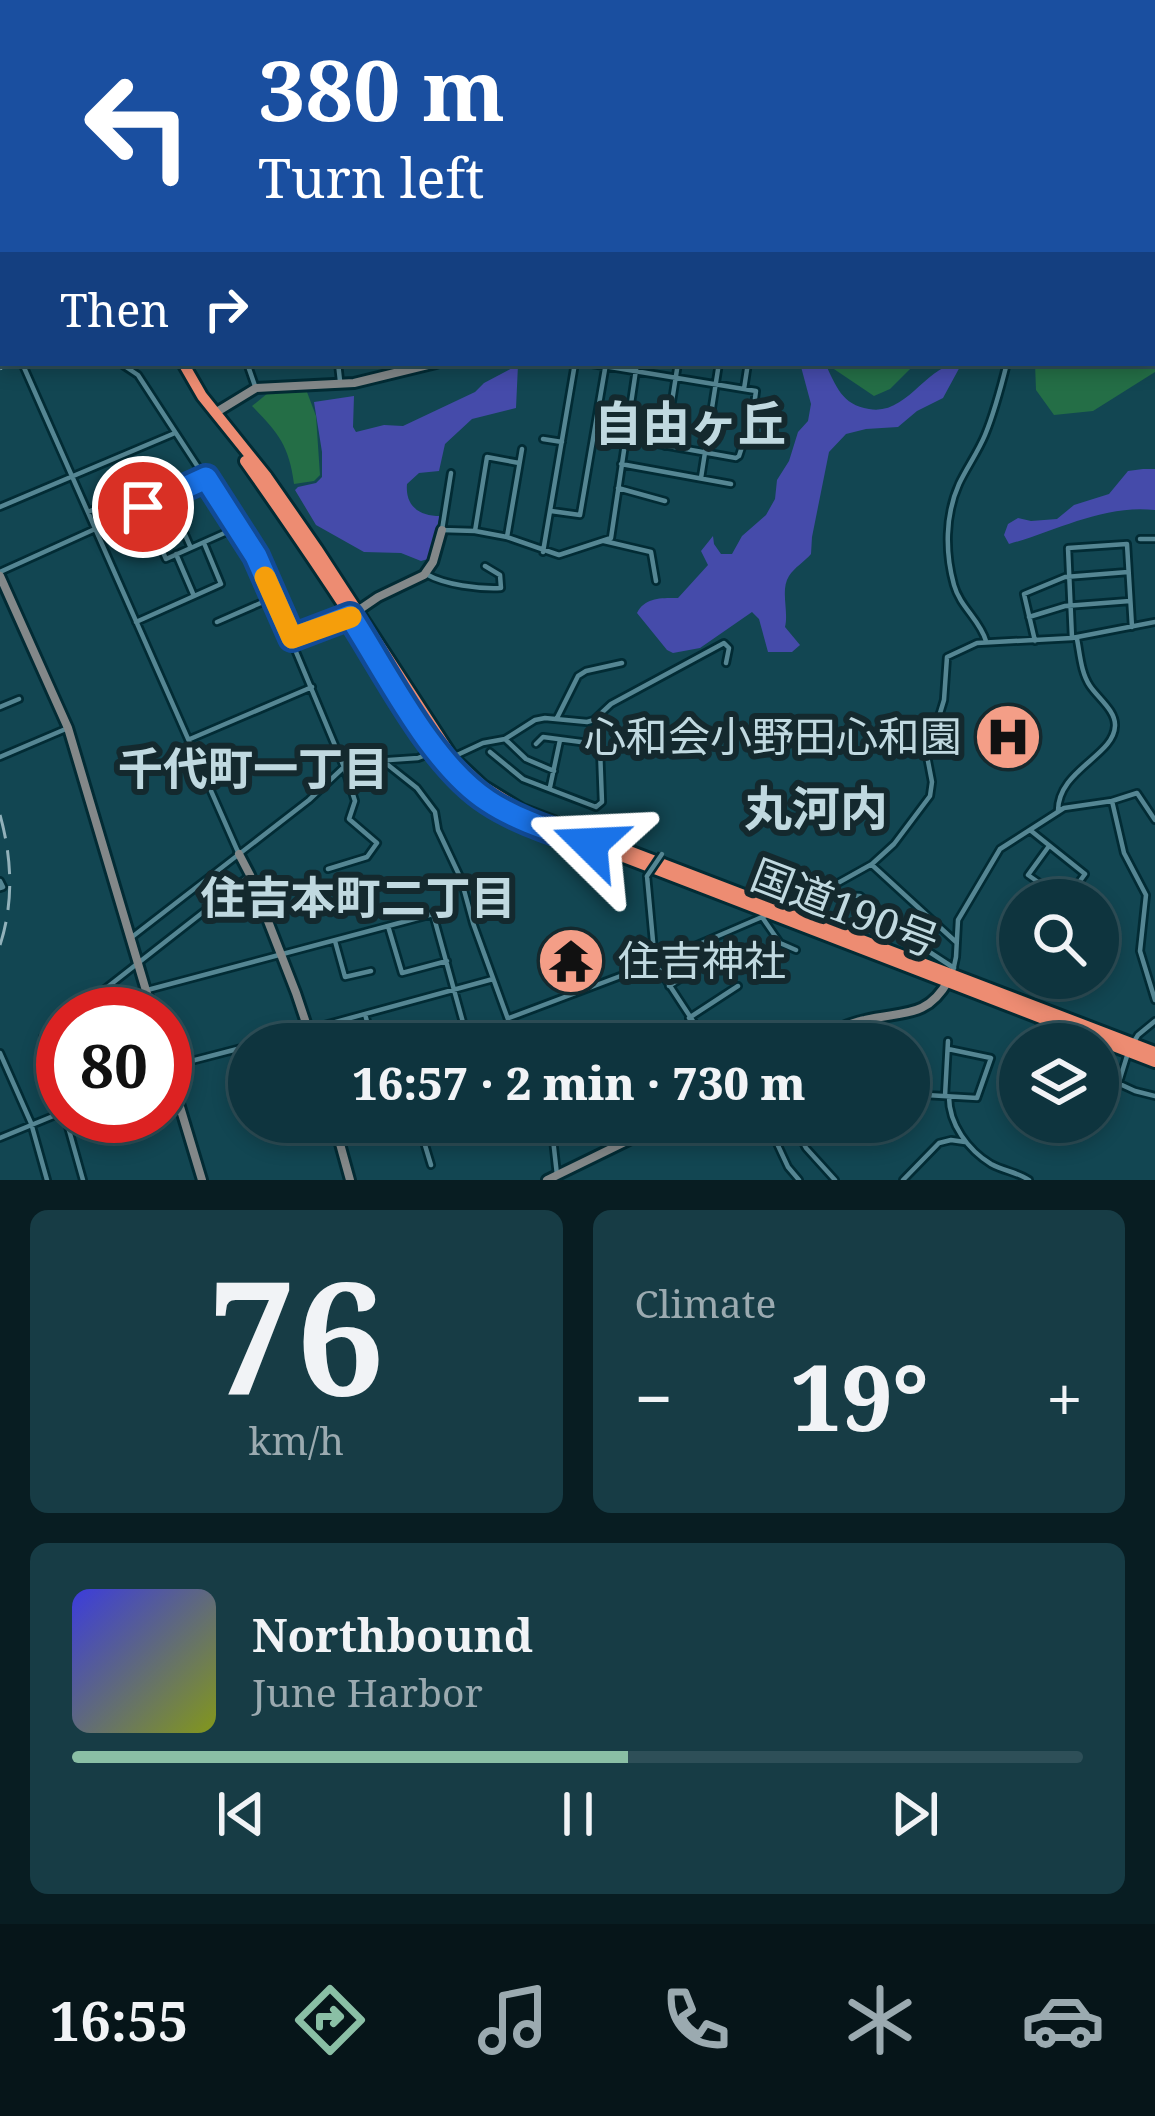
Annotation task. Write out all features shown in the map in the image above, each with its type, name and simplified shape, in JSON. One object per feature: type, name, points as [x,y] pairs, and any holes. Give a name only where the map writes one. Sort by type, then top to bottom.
[{"type":"highway","name":"国道190号","points":[[185,366],[266,477],[449,760]]},
{"type":"highway","name":"国道190号","points":[[354,613],[436,751],[522,810],[771,914],[951,976],[1155,1062]]},
{"type":"highway","name":"国道190号","points":[[1131,1049],[1155,1052]]},
{"type":"street","points":[[23,366],[250,875],[306,1023]]},
{"type":"street","points":[[125,366],[139,375],[256,556],[344,767],[356,801],[349,819],[377,843],[367,857],[328,869]]},
{"type":"street","points":[[248,366],[256,388]]},
{"type":"street","points":[[338,366],[340,383]]},
{"type":"street","points":[[215,413],[256,388],[368,380],[424,366]]},
{"type":"street","points":[[543,552],[575,366]]},
{"type":"street","points":[[551,512],[580,515],[606,366]]},
{"type":"street","points":[[665,446],[678,366]]},
{"type":"street","points":[[700,478],[718,366]]},
{"type":"street","points":[[744,389],[748,366]]},
{"type":"street","points":[[986,641],[953,582],[949,517],[959,485],[987,431],[1006,366]]},
{"type":"street","points":[[442,530],[507,537],[559,555],[611,538],[624,438],[637,367],[756,392],[736,458],[624,438]]},
{"type":"street","points":[[0,507],[175,433]]},
{"type":"street","points":[[543,440],[562,442]]},
{"type":"street","points":[[507,537],[522,449]]},
{"type":"street","points":[[475,531],[487,457],[519,463]]},
{"type":"street","points":[[621,464],[731,484]]},
{"type":"street","points":[[292,638],[354,613],[426,574],[442,530],[451,473]]},
{"type":"street","points":[[148,476],[160,500]]},
{"type":"street","points":[[206,478],[143,507],[166,559],[238,527]]},
{"type":"street","points":[[618,488],[665,501]]},
{"type":"street","points":[[168,496],[191,548]]},
{"type":"street","points":[[88,512],[122,497]]},
{"type":"street","points":[[95,529],[0,574],[68,728],[145,987]]},
{"type":"street","points":[[1140,539],[1155,539]]},
{"type":"street","points":[[604,541],[651,552],[656,581]]},
{"type":"street","points":[[136,622],[221,584],[204,543]]},
{"type":"street","points":[[1058,812],[1063,788],[1110,740],[1115,726],[1112,714],[1085,677],[1070,605],[1068,548],[1127,544],[1132,627]]},
{"type":"street","points":[[176,554],[194,596]]},
{"type":"street","points":[[426,574],[501,588],[500,575],[485,566]]},
{"type":"street","points":[[1035,641],[1024,594],[1069,577],[1128,572]]},
{"type":"street","points":[[217,622],[274,597]]},
{"type":"street","points":[[1029,617],[1070,605],[1130,601]]},
{"type":"street","points":[[820,893],[872,864],[894,844],[932,790],[927,756],[944,700],[947,657],[986,641],[1075,638],[1155,622]]},
{"type":"street","points":[[449,760],[483,743],[505,739],[535,720],[594,720],[611,704],[724,643],[729,648],[727,663]]},
{"type":"street","points":[[557,718],[578,676],[622,663]]},
{"type":"street","points":[[188,740],[312,687]]},
{"type":"street","points":[[0,707],[19,699]]},
{"type":"street","points":[[1,755],[68,728]]},
{"type":"street","points":[[490,752],[523,779],[596,807],[602,802],[596,744],[543,736],[536,744]]},
{"type":"street","points":[[505,739],[526,758],[554,771]]},
{"type":"street","points":[[550,789],[560,740]]},
{"type":"street","points":[[130,938],[309,800],[344,767],[418,758],[436,751]]},
{"type":"street","points":[[383,761],[417,788],[435,812],[510,1023]]},
{"type":"street","points":[[852,1023],[921,1009],[934,1001],[951,976],[963,907],[1000,849],[1058,812],[1137,793],[1155,820]]},
{"type":"street","points":[[1112,801],[1124,853],[1146,895],[1140,951],[1155,1000]]},
{"type":"street","points":[[1029,830],[1085,874],[1081,879]]},
{"type":"street","points":[[1035,879],[1028,874],[1049,846]]},
{"type":"street","points":[[662,854],[647,876],[655,963],[693,1023]]},
{"type":"street","points":[[872,864],[956,942]]},
{"type":"street","points":[[107,987],[250,875]]},
{"type":"street","points":[[1146,895],[1155,892]]},
{"type":"street","points":[[508,1018],[655,963],[820,893],[860,896],[951,976]]},
{"type":"street","points":[[161,987],[433,914],[463,1023]]},
{"type":"street","points":[[771,914],[781,943],[796,950]]},
{"type":"street","points":[[388,926],[402,973],[447,961]]},
{"type":"street","points":[[335,940],[345,977],[371,970]]},
{"type":"street","points":[[669,986],[719,954]]},
{"type":"street","points":[[333,1023],[493,979]]},
{"type":"street","points":[[689,1018],[738,986]]},
{"type":"street","points":[[364,1014],[367,1023]]},
{"type":"street","points":[[1119,1082],[1138,1035],[1155,1021]]},
{"type":"street","points":[[930,1095],[947,1096],[977,1098],[991,1058],[948,1045],[947,1096],[954,1124],[990,1163],[1029,1180]]},
{"type":"street","points":[[192,1058],[228,1050]]},
{"type":"street","points":[[0,1053],[31,1124],[47,1180]]},
{"type":"street","points":[[1119,1085],[1155,1096]]},
{"type":"street","points":[[0,1138],[36,1122]]},
{"type":"street","points":[[903,1180],[944,1140],[967,1142]]},
{"type":"street","points":[[73,1143],[83,1180]]},
{"type":"street","points":[[191,1143],[202,1180]]},
{"type":"street","points":[[339,1143],[350,1180]]},
{"type":"street","points":[[422,1143],[430,1165]]},
{"type":"street","points":[[554,1143],[554,1179],[625,1143]]},
{"type":"street","points":[[777,1143],[799,1180]]},
{"type":"street","points":[[803,1143],[836,1180]]},
{"type":"green space","points":[[829,366],[913,366],[890,389],[874,396]]},
{"type":"green space","points":[[1035,366],[1155,366],[1155,372],[1093,411],[1054,415],[1036,390]]},
{"type":"green space","points":[[307,392],[316,416],[320,475],[314,481],[294,484],[281,440],[252,406],[268,393]]},
{"type":"shaded area","points":[[518,366],[516,408],[472,419],[445,444],[439,471],[419,473],[407,484],[415,508],[440,516],[428,559],[364,552],[316,525],[295,490],[322,477],[314,402],[354,396],[356,432],[403,426],[475,392]]},
{"type":"shaded area","points":[[801,366],[826,366],[846,399],[860,407],[883,409],[906,398],[938,371],[960,366],[943,398],[898,427],[846,434],[829,452],[811,554],[791,573],[785,588],[785,627],[800,645],[792,652],[768,652],[759,619],[752,612],[700,648],[667,650],[637,613],[649,601],[678,598],[708,565],[701,551],[713,536],[721,554],[732,554],[742,536],[766,515],[798,432],[808,421],[811,404]]},
{"type":"shaded area","points":[[1155,469],[1155,510],[1099,515],[1009,544],[1004,535],[1008,524],[1018,518],[1057,519],[1074,505],[1109,494],[1128,471]]},
{"type":"railway","points":[[0,369],[4,366]]},
{"type":"railway","points":[[0,815],[10,880],[0,945]]},
{"type":"slow traffic","points":[[265,577],[292,638],[351,617]]},
{"type":"place","name":"心和会小野田心和園","points":[[1008,737]]},
{"type":"place","name":"住吉神社","points":[[571,961]]},
{"type":"district","name":"自由ヶ丘","points":[[690,424]]},
{"type":"district","name":"千代町一丁目","points":[[253,769]]},
{"type":"district","name":"丸河内","points":[[816,809]]},
{"type":"district","name":"住吉本町二丁目","points":[[358,898]]},
{"type":"route","points":[[143,507],[206,478],[256,556],[292,638],[350,616],[436,751],[465,784],[512,814],[590,844]]}]
